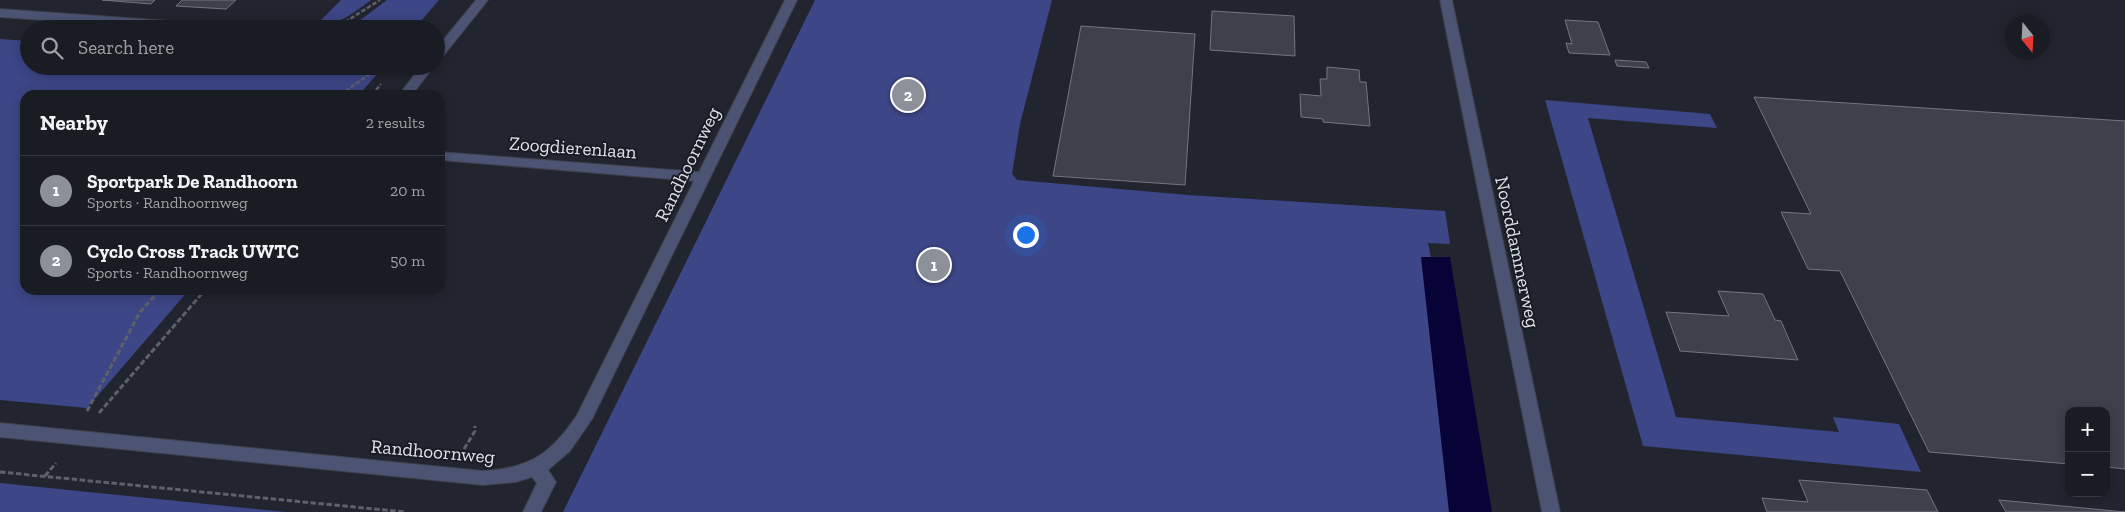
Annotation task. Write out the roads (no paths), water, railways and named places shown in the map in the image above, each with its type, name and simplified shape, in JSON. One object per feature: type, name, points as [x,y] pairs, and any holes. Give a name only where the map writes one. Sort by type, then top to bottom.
[{"type":"street","points":[[445,40],[482,0]]},
{"type":"street","name":"Randhoornweg","points":[[0,430],[484,478],[507,477],[536,468],[568,444],[583,419],[791,0]]},
{"type":"street","name":"Noorddammerweg","points":[[1446,0],[1551,512]]},
{"type":"street","points":[[0,13],[99,20]]},
{"type":"street","points":[[409,90],[421,75]]},
{"type":"street","name":"Zoogdierenlaan","points":[[445,156],[703,176]]},
{"type":"street","points":[[532,512],[547,482],[536,468]]},
{"type":"place","name":"Cyclo Cross Track UWTC","points":[[908,95]]},
{"type":"place","name":"Sportpark De Randhoorn","points":[[934,265]]}]
